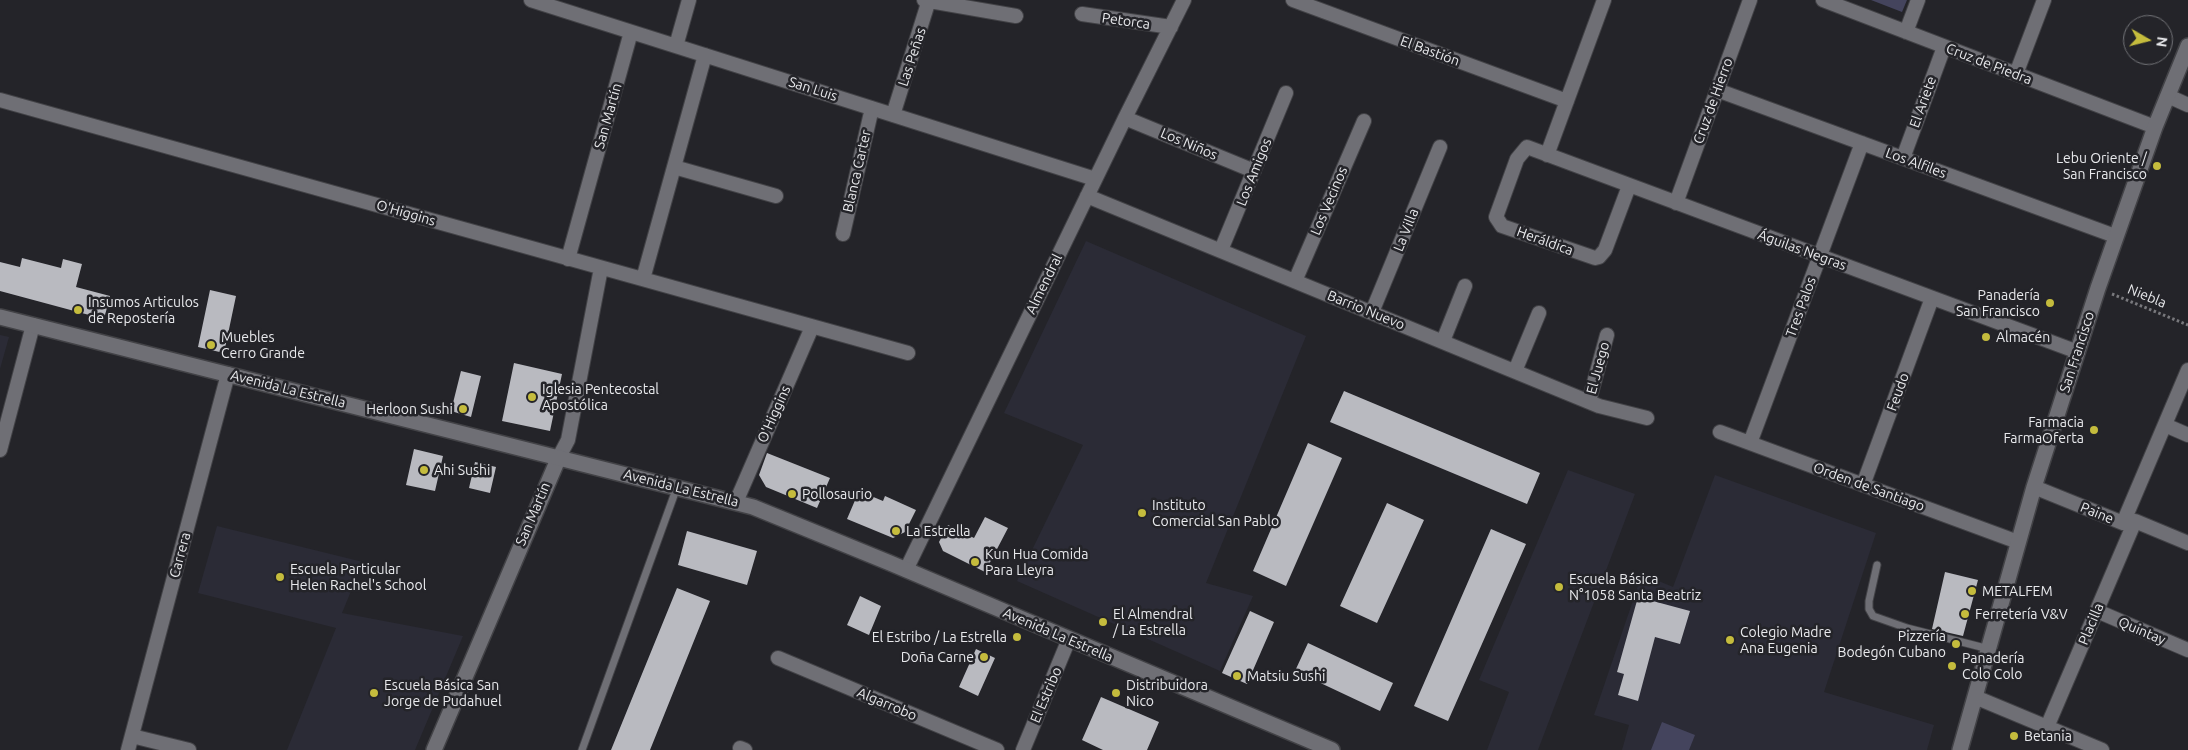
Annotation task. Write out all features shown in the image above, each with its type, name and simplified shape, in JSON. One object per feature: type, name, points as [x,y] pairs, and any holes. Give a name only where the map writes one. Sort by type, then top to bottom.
[{"type":"main road","name":"San Francisco","points":[[1960,750],[2034,487],[2098,288],[2155,127],[2188,46]]},
{"type":"main road","name":"Avenida La Estrella","points":[[0,317],[736,502],[906,570],[1332,750]]},
{"type":"main road","name":"San Martín","points":[[434,750],[559,457]]},
{"type":"street","name":"San Luis","points":[[531,0],[559,4],[631,32],[1095,179]]},
{"type":"street","points":[[676,46],[689,0]]},
{"type":"street","points":[[927,0],[1016,16]]},
{"type":"street","name":"Las Peñas","points":[[893,115],[927,0]]},
{"type":"street","name":"Almendral","points":[[906,570],[1095,179],[1184,0]]},
{"type":"street","name":"El Bastión","points":[[1293,0],[1567,101]]},
{"type":"street","points":[[1547,155],[1604,0]]},
{"type":"street","name":"Cruz de Hierro","points":[[1676,203],[1750,0]]},
{"type":"street","name":"Cruz de Piedra","points":[[1822,0],[2155,127]]},
{"type":"street","points":[[1906,32],[1918,0]]},
{"type":"street","points":[[2016,74],[2044,0]]},
{"type":"street","name":"Petorca","points":[[1082,14],[1171,27]]},
{"type":"street","name":"San Martín","points":[[568,259],[631,32]]},
{"type":"street","name":"El Ariete","points":[[1903,158],[1944,47]]},
{"type":"street","points":[[643,280],[705,55]]},
{"type":"street","name":"Los Alfiles","points":[[1717,90],[2115,236]]},
{"type":"street","name":"Los Amigos","points":[[1221,250],[1286,93]]},
{"type":"street","points":[[2168,96],[2188,105]]},
{"type":"street","name":"O'Higgins","points":[[0,100],[908,353]]},
{"type":"street","name":"Blanca Carter","points":[[843,234],[872,108]]},
{"type":"street","name":"Los Niños","points":[[1125,118],[1254,171]]},
{"type":"street","name":"Los Vecinos","points":[[1295,281],[1364,121]]},
{"type":"street","name":"Tres Palos","points":[[1750,443],[1862,143]]},
{"type":"street","name":"La Villa","points":[[1372,312],[1440,147]]},
{"type":"street","name":"Águilas Negras","points":[[1526,147],[2078,352]]},
{"type":"street","name":"Heráldica","points":[[1526,147],[1517,159],[1496,212],[1497,221],[1502,226],[1590,257],[1599,257],[1605,250],[1630,186]]},
{"type":"street","points":[[674,167],[776,196]]},
{"type":"street","name":"Barrio Nuevo","points":[[1087,196],[1610,410],[1647,418]]},
{"type":"street","name":"San Martín","points":[[559,457],[568,440],[601,268]]},
{"type":"street","points":[[1443,341],[1465,286]]},
{"type":"street","name":"Feudo","points":[[1863,485],[1932,298]]},
{"type":"street","points":[[1515,371],[1539,313]]},
{"type":"street","points":[[0,450],[33,325]]},
{"type":"street","name":"O'Higgins","points":[[736,502],[812,327]]},
{"type":"street","name":"El Juego","points":[[1589,401],[1607,335]]},
{"type":"street","name":"Placilla","points":[[2047,727],[2097,611],[2165,425],[2188,370]]},
{"type":"street","name":"Carrera","points":[[128,750],[228,374]]},
{"type":"street","points":[[2165,425],[2188,435]]},
{"type":"street","name":"Orden de Santiago","points":[[1720,432],[2018,542]]},
{"type":"street","name":"Paine","points":[[2034,487],[2188,543]]},
{"type":"street","name":"Quintay","points":[[2097,611],[2188,650]]},
{"type":"street","name":"El Estribo","points":[[1022,750],[1069,639]]},
{"type":"street","name":"Algarrobo","points":[[778,658],[997,750]]},
{"type":"street","points":[[1975,697],[2102,750]]},
{"type":"street","points":[[132,736],[189,750]]},
{"type":"lane","points":[[582,750],[678,487]]},
{"type":"lane","points":[[1877,565],[1868,602],[1869,609],[1874,616],[1907,628],[1988,648]]},
{"type":"path","name":"Niebla","points":[[2098,288],[2188,325]]},
{"type":"shaded area","points":[[1871,0],[1907,0],[1902,12]]},
{"type":"shaded area","name":"Instituto Comercial San Pablo","points":[[1086,241],[1306,336],[1206,583],[1253,596],[1220,671],[1017,581],[1083,445],[1004,413]]},
{"type":"shaded area","points":[[0,335],[9,337],[0,369]]},
{"type":"shaded area","name":"Escuela Básica N°1058 Santa Beatriz","points":[[1568,470],[1635,494],[1538,750],[1487,750],[1509,692],[1479,680]]},
{"type":"shaded area","name":"Colegio Madre Ana Eugenia","points":[[1715,475],[1876,533],[1824,692],[1934,725],[1927,750],[1622,750],[1629,725],[1594,715],[1642,574],[1673,587]]},
{"type":"shaded area","name":"Escuela Básica San Jorge de Pudahuel","points":[[217,526],[363,562],[342,613],[463,636],[415,750],[287,750],[336,628],[198,593]]},
{"type":"shaded area","points":[[1662,722],[1695,735],[1689,750],[1651,750]]},
{"type":"building","points":[[22,258],[61,268],[63,259],[82,264],[76,287],[110,296],[104,319],[0,291],[0,262],[20,267]]},
{"type":"building","points":[[210,290],[236,296],[224,353],[198,347]]},
{"type":"building","name":"Iglesia Pentecostal Apostólica","points":[[514,363],[562,374],[550,431],[502,421]]},
{"type":"building","points":[[461,371],[481,376],[471,417],[451,411]]},
{"type":"building","points":[[1344,391],[1540,473],[1527,504],[1330,422]]},
{"type":"building","points":[[1308,443],[1342,458],[1286,586],[1253,571]]},
{"type":"building","name":"Ahi Sushi","points":[[414,449],[443,456],[435,491],[406,485]]},
{"type":"building","points":[[767,453],[830,478],[817,508],[766,487],[759,475]]},
{"type":"building","points":[[475,462],[496,467],[490,493],[469,488]]},
{"type":"building","points":[[859,491],[883,501],[885,496],[916,510],[905,532],[893,538],[847,519]]},
{"type":"building","points":[[1387,503],[1424,520],[1377,623],[1340,606]]},
{"type":"building","points":[[985,517],[1008,528],[985,572],[943,551],[939,542],[948,525],[974,538]]},
{"type":"building","points":[[1491,529],[1526,544],[1448,721],[1414,706]]},
{"type":"building","points":[[687,531],[757,551],[747,585],[678,565]]},
{"type":"building","points":[[1945,572],[1978,580],[1963,636],[1932,629]]},
{"type":"building","points":[[677,588],[710,601],[650,750],[611,750]]},
{"type":"building","points":[[860,596],[881,606],[869,635],[847,625]]},
{"type":"building","points":[[1638,597],[1690,611],[1680,644],[1655,637],[1638,701],[1618,695],[1624,674],[1617,672]]},
{"type":"building","points":[[1250,611],[1274,622],[1247,684],[1222,673]]},
{"type":"building","points":[[1308,643],[1393,683],[1380,711],[1295,671]]},
{"type":"building","points":[[976,649],[995,658],[978,696],[959,687]]},
{"type":"building","points":[[1101,697],[1159,722],[1147,750],[1103,750],[1082,740]]},
{"type":"place","name":"Lebu Oriente / San Francisco","points":[[2157,166]]},
{"type":"place","name":"Panadería San Francisco","points":[[2050,303]]},
{"type":"place","name":"Insumos Articulos de Repostería","points":[[78,310]]},
{"type":"place","name":"Almacén","points":[[1986,337]]},
{"type":"place","name":"Muebles Cerro Grande","points":[[211,345]]},
{"type":"place","name":"Iglesia Pentecostal Apostólica","points":[[532,397]]},
{"type":"place","name":"Herloon Sushi","points":[[463,409]]},
{"type":"place","name":"Farmacia FarmaOferta","points":[[2094,430]]},
{"type":"place","name":"Ahi Sushi","points":[[424,470]]},
{"type":"place","name":"Pollosaurio","points":[[792,494]]},
{"type":"place","name":"Instituto Comercial San Pablo","points":[[1142,513]]},
{"type":"place","name":"La Estrella","points":[[896,531]]},
{"type":"place","name":"Kun Hua Comida Para Lleyra","points":[[975,562]]},
{"type":"place","name":"Escuela Particular Helen Rachel's School","points":[[280,577]]},
{"type":"place","name":"Escuela Básica N°1058 Santa Beatriz","points":[[1559,587]]},
{"type":"place","name":"METALFEM","points":[[1972,591]]},
{"type":"place","name":"Ferretería V&V","points":[[1965,614]]},
{"type":"place","name":"El Almendral / La Estrella","points":[[1103,622]]},
{"type":"place","name":"El Estribo / La Estrella","points":[[1017,637]]},
{"type":"place","name":"Colegio Madre Ana Eugenia","points":[[1730,640]]},
{"type":"place","name":"Pizzería Bodegón Cubano","points":[[1956,644]]},
{"type":"place","name":"Doña Carne","points":[[984,657]]},
{"type":"place","name":"Panadería Colo Colo","points":[[1952,666]]},
{"type":"place","name":"Matsiu Sushi","points":[[1237,676]]},
{"type":"place","name":"Escuela Básica San Jorge de Pudahuel","points":[[374,693]]},
{"type":"place","name":"Distribuidora Nico","points":[[1116,693]]},
{"type":"place","name":"Betania","points":[[2014,736]]}]
